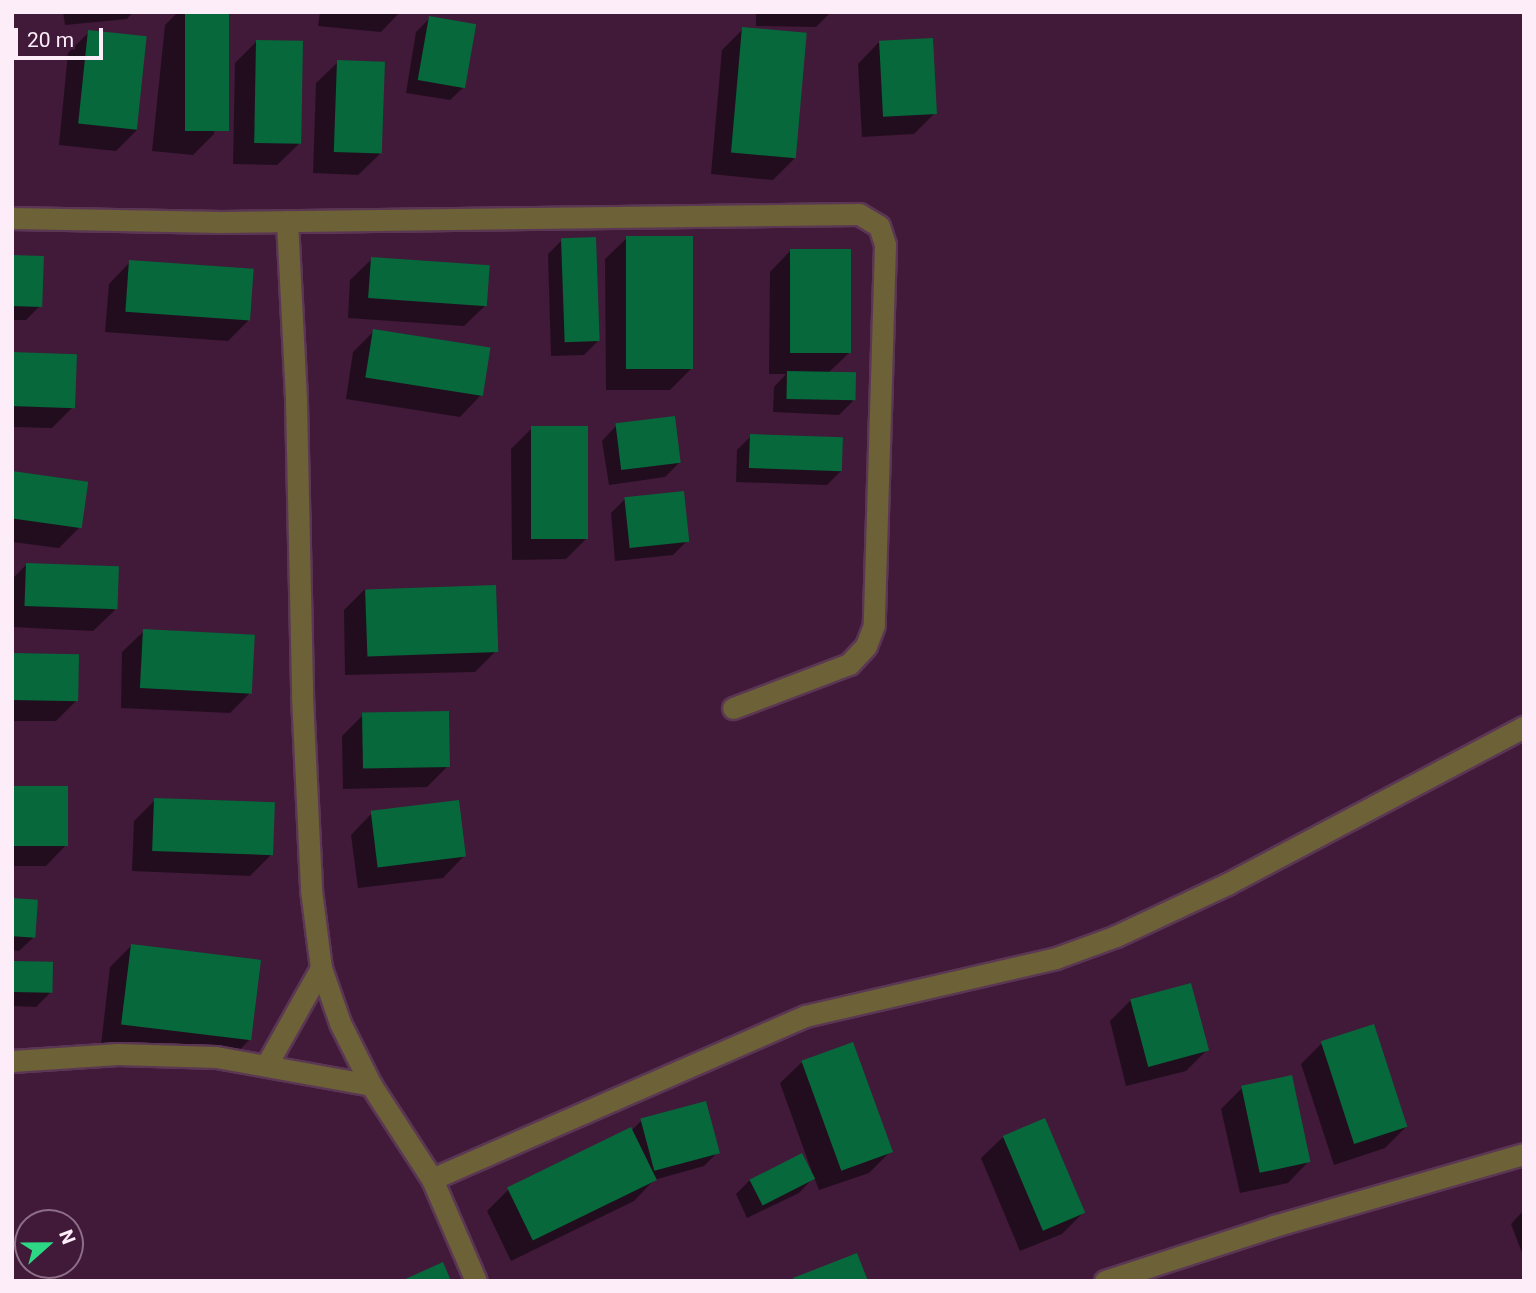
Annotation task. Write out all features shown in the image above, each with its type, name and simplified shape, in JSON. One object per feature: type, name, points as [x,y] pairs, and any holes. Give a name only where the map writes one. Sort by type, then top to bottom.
[{"type":"street","points":[[12,218],[287,221],[859,214],[878,226],[885,245],[874,625],[866,646],[849,664],[733,708]]},
{"type":"street","points":[[287,221],[296,401],[302,696],[311,890],[321,968],[340,1023],[370,1085],[432,1179],[476,1281]]},
{"type":"street","points":[[432,1179],[806,1016],[1056,958],[1116,936],[1227,884],[1524,727]]},
{"type":"street","points":[[267,1064],[321,968]]},
{"type":"street","points":[[12,1061],[118,1054],[216,1057],[267,1064],[370,1085]]},
{"type":"street","points":[[1105,1281],[1274,1226],[1524,1154]]},
{"type":"building","points":[[185,12],[229,12],[229,131],[185,131]]},
{"type":"building","points":[[429,16],[476,24],[465,88],[418,80]]},
{"type":"building","points":[[742,27],[807,33],[796,158],[731,153]]},
{"type":"building","points":[[88,30],[147,36],[137,130],[78,123]]},
{"type":"building","points":[[933,38],[937,114],[883,117],[879,41]]},
{"type":"building","points":[[256,40],[303,41],[301,144],[254,143]]},
{"type":"building","points":[[337,60],[385,62],[382,154],[334,152]]},
{"type":"building","points":[[626,236],[693,236],[693,369],[626,369]]},
{"type":"building","points":[[596,237],[600,341],[565,342],[561,238]]},
{"type":"building","points":[[790,249],[851,249],[851,353],[790,353]]},
{"type":"building","points":[[12,255],[44,256],[42,307],[12,306]]},
{"type":"building","points":[[371,257],[490,265],[487,306],[368,298]]},
{"type":"building","points":[[129,260],[254,269],[250,321],[125,312]]},
{"type":"building","points":[[373,329],[491,348],[483,396],[365,377]]},
{"type":"building","points":[[12,352],[77,354],[75,408],[12,406]]},
{"type":"building","points":[[787,371],[856,372],[856,400],[787,399]]},
{"type":"building","points":[[675,416],[681,463],[621,470],[615,423]]},
{"type":"building","points":[[531,426],[588,426],[588,539],[531,539]]},
{"type":"building","points":[[750,434],[843,437],[842,471],[749,468]]},
{"type":"building","points":[[12,471],[88,482],[82,528],[12,518]]},
{"type":"building","points":[[684,491],[689,542],[630,548],[624,497]]},
{"type":"building","points":[[26,563],[119,566],[117,609],[24,606]]},
{"type":"building","points":[[496,585],[498,652],[367,657],[365,590]]},
{"type":"building","points":[[143,629],[255,635],[252,694],[140,688]]},
{"type":"building","points":[[12,653],[79,654],[78,701],[12,700]]},
{"type":"building","points":[[449,711],[450,767],[363,769],[362,713]]},
{"type":"building","points":[[12,786],[68,786],[68,846],[12,846]]},
{"type":"building","points":[[154,798],[275,802],[273,855],[152,851]]},
{"type":"building","points":[[459,800],[466,857],[378,867],[371,811]]},
{"type":"building","points":[[12,898],[38,900],[35,938],[12,936]]},
{"type":"building","points":[[131,944],[261,960],[251,1040],[121,1024]]},
{"type":"building","points":[[12,961],[53,962],[52,993],[12,992]]},
{"type":"building","points":[[1191,983],[1209,1051],[1148,1067],[1130,999]]},
{"type":"building","points":[[1374,1024],[1407,1127],[1354,1144],[1321,1041]]},
{"type":"building","points":[[853,1042],[893,1152],[841,1171],[801,1061]]},
{"type":"building","points":[[1292,1075],[1311,1162],[1260,1173],[1241,1086]]},
{"type":"building","points":[[706,1101],[720,1153],[654,1171],[640,1119]]},
{"type":"building","points":[[1045,1118],[1085,1213],[1043,1231],[1003,1136]]},
{"type":"building","points":[[631,1127],[657,1180],[533,1241],[507,1187]]},
{"type":"building","points":[[802,1153],[815,1179],[763,1206],[749,1180]]},
{"type":"building","points":[[857,1253],[868,1281],[794,1281],[793,1278]]},
{"type":"building","points":[[443,1262],[451,1281],[401,1281]]}]
